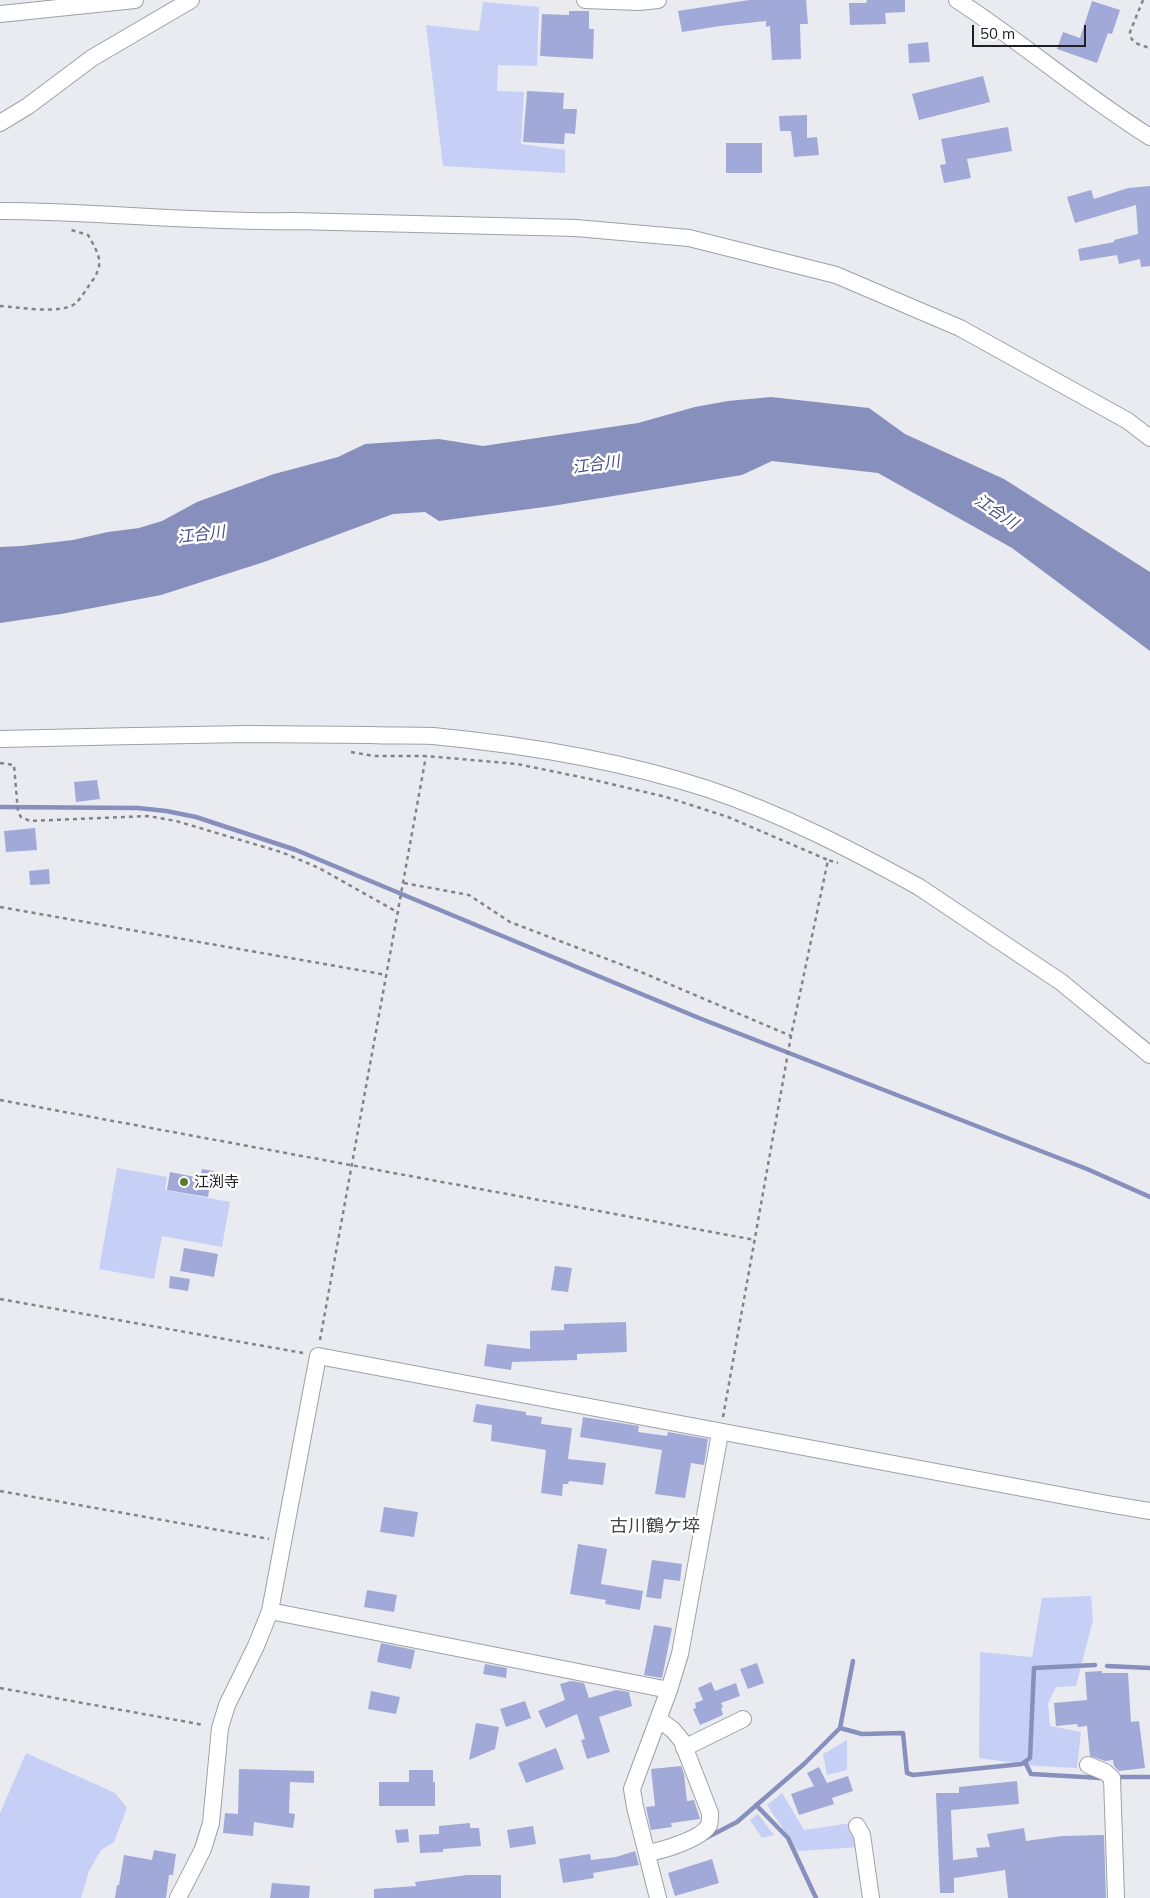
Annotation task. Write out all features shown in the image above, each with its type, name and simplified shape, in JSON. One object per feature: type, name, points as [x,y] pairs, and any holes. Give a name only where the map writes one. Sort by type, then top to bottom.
[{"type":"street","points":[[0,14],[134,0]]},
{"type":"street","points":[[0,123],[28,106],[92,58],[192,0]]},
{"type":"street","points":[[585,0],[639,2],[658,0]]},
{"type":"street","points":[[957,0],[990,21],[1067,79],[1150,137]]},
{"type":"street","points":[[0,211],[128,214],[252,222],[304,221],[576,228],[689,238],[836,275],[960,328],[1128,421],[1150,438]]},
{"type":"street","points":[[0,739],[139,735],[282,734],[430,736],[533,748],[619,764],[708,789],[782,817],[830,839],[912,883],[1061,982],[1150,1055]]},
{"type":"street","points":[[178,1898],[203,1849],[211,1823],[220,1728],[227,1706],[256,1646],[270,1611],[318,1356],[720,1433],[1102,1503],[1150,1510]]},
{"type":"street","points":[[658,1898],[632,1789],[669,1690],[680,1654],[720,1433]]},
{"type":"street","points":[[270,1611],[669,1690]]},
{"type":"street","points":[[647,1853],[656,1852],[701,1835],[709,1825],[710,1813],[684,1748],[673,1730],[658,1719]]},
{"type":"street","points":[[684,1748],[743,1719]]},
{"type":"street","points":[[1088,1766],[1105,1772],[1112,1778],[1116,1898]]},
{"type":"street","points":[[857,1826],[862,1835],[871,1898]]},
{"type":"path","points":[[1143,0],[1130,32],[1130,37],[1133,42],[1150,48]]},
{"type":"path","points":[[0,306],[50,309],[68,307],[76,303],[99,272],[98,254],[88,235],[62,228]]},
{"type":"path","points":[[348,751],[374,756],[426,756],[517,764],[666,796],[728,817],[828,860],[842,864]]},
{"type":"path","points":[[0,1299],[318,1356],[402,898],[426,756]]},
{"type":"path","points":[[0,763],[14,765],[18,812],[21,817],[30,821],[148,816],[176,821],[281,852],[319,868],[399,913]]},
{"type":"path","points":[[720,1433],[791,1036],[828,860]]},
{"type":"path","points":[[404,882],[469,895],[510,922],[641,972],[791,1036]]},
{"type":"path","points":[[0,907],[388,975]]},
{"type":"path","points":[[0,1100],[756,1240]]},
{"type":"path","points":[[0,1491],[283,1541]]},
{"type":"path","points":[[0,1688],[220,1728]]},
{"type":"shaded area","points":[[483,2],[539,7],[537,66],[498,65],[497,91],[524,92],[521,144],[565,150],[565,173],[443,166],[426,25],[479,31]]},
{"type":"shaded area","points":[[117,1168],[167,1177],[165,1190],[230,1202],[222,1247],[162,1236],[154,1279],[99,1269]]},
{"type":"shaded area","points":[[1091,1596],[1093,1620],[1076,1686],[1056,1687],[1048,1703],[1050,1726],[1081,1732],[1077,1768],[1037,1766],[979,1758],[980,1652],[1032,1657],[1042,1598]]},
{"type":"shaded area","points":[[847,1740],[847,1770],[827,1775],[823,1754]]},
{"type":"shaded area","points":[[26,1753],[115,1793],[127,1808],[114,1842],[101,1850],[89,1871],[81,1898],[0,1898],[0,1813]]},
{"type":"shaded area","points":[[782,1793],[804,1830],[851,1823],[860,1847],[798,1851],[767,1805]]},
{"type":"shaded area","points":[[758,1814],[774,1835],[762,1838],[750,1820]]},
{"type":"water","name":"江合川","points":[[771,397],[869,408],[905,434],[1004,479],[1150,572],[1150,651],[1012,548],[878,473],[772,461],[742,475],[552,506],[439,521],[425,512],[393,514],[264,562],[161,595],[61,614],[0,623],[0,547],[73,540],[108,532],[139,528],[162,521],[197,502],[274,474],[338,457],[365,444],[439,439],[483,446],[638,423],[695,407],[728,401]]},
{"type":"building","points":[[749,0],[806,0],[808,24],[800,24],[801,59],[772,60],[770,26],[766,27],[766,21],[682,32],[678,11]]},
{"type":"building","points":[[867,0],[905,0],[905,12],[885,13],[886,24],[850,25],[849,3],[866,3]]},
{"type":"building","points":[[1092,1],[1120,10],[1112,34],[1108,33],[1097,63],[1057,49],[1063,32],[1080,38]]},
{"type":"building","points":[[569,11],[589,11],[589,29],[594,29],[593,59],[540,56],[542,14],[569,15]]},
{"type":"building","points":[[928,42],[930,62],[909,63],[908,44]]},
{"type":"building","points":[[983,76],[990,102],[919,120],[912,94]]},
{"type":"building","points":[[527,91],[564,93],[563,109],[577,109],[575,134],[565,133],[564,144],[523,142]]},
{"type":"building","points":[[807,115],[807,138],[817,137],[819,155],[794,157],[791,131],[780,131],[779,116]]},
{"type":"building","points":[[1008,127],[1012,151],[967,159],[971,178],[944,183],[940,165],[946,164],[941,139]]},
{"type":"building","points":[[726,143],[762,143],[762,173],[726,173]]},
{"type":"building","points":[[1150,186],[1150,266],[1141,267],[1140,259],[1119,264],[1117,255],[1080,261],[1078,249],[1114,242],[1114,240],[1138,234],[1136,205],[1075,223],[1067,197],[1091,190],[1094,199],[1128,188]]},
{"type":"building","points":[[97,780],[100,799],[76,802],[74,782]]},
{"type":"building","points":[[35,828],[37,850],[6,852],[4,831]]},
{"type":"building","points":[[49,869],[50,884],[30,885],[29,871]]},
{"type":"building","points":[[202,1169],[229,1174],[227,1186],[210,1184],[208,1197],[167,1190],[170,1172],[200,1178]]},
{"type":"building","points":[[184,1248],[218,1254],[214,1277],[180,1271]]},
{"type":"building","points":[[555,1266],[572,1268],[568,1292],[551,1290]]},
{"type":"building","points":[[170,1276],[190,1279],[188,1291],[169,1288]]},
{"type":"building","points":[[626,1322],[627,1352],[577,1354],[577,1360],[512,1362],[511,1370],[484,1366],[487,1344],[530,1349],[530,1331],[564,1330],[564,1324]]},
{"type":"building","points":[[476,1404],[526,1412],[526,1415],[542,1417],[541,1424],[572,1428],[568,1459],[606,1463],[603,1485],[569,1481],[568,1484],[563,1484],[562,1496],[541,1493],[546,1450],[491,1441],[492,1425],[473,1422]]},
{"type":"building","points":[[583,1417],[639,1426],[638,1432],[667,1436],[668,1432],[708,1439],[704,1465],[691,1463],[685,1498],[655,1494],[662,1450],[580,1437]]},
{"type":"building","points":[[384,1507],[418,1512],[414,1537],[380,1532]]},
{"type":"building","points":[[578,1544],[607,1549],[601,1584],[643,1591],[640,1610],[605,1604],[606,1600],[570,1594]]},
{"type":"building","points":[[652,1560],[682,1564],[680,1581],[664,1579],[661,1599],[646,1597]]},
{"type":"building","points":[[367,1590],[397,1595],[394,1612],[364,1607]]},
{"type":"building","points":[[654,1625],[672,1628],[662,1678],[644,1675]]},
{"type":"building","points":[[381,1643],[415,1650],[411,1669],[377,1662]]},
{"type":"building","points":[[757,1663],[764,1683],[748,1689],[740,1669]]},
{"type":"building","points":[[485,1664],[507,1668],[506,1678],[483,1674]]},
{"type":"building","points":[[1102,1671],[1102,1673],[1128,1673],[1131,1722],[1139,1721],[1145,1768],[1119,1771],[1114,1766],[1113,1760],[1105,1761],[1090,1756],[1087,1726],[1078,1727],[1077,1724],[1056,1726],[1054,1703],[1087,1700],[1085,1672]]},
{"type":"building","points":[[571,1681],[584,1683],[589,1698],[616,1690],[629,1692],[632,1706],[599,1717],[610,1752],[587,1759],[581,1740],[585,1739],[577,1714],[546,1728],[538,1711],[565,1700],[560,1684]]},
{"type":"building","points":[[711,1682],[715,1691],[736,1683],[740,1696],[721,1703],[723,1715],[700,1725],[693,1709],[696,1708],[695,1703],[703,1700],[698,1688]]},
{"type":"building","points":[[371,1691],[400,1697],[396,1714],[368,1709]]},
{"type":"building","points":[[525,1701],[531,1718],[506,1727],[500,1709]]},
{"type":"building","points":[[476,1723],[499,1727],[495,1749],[469,1760]]},
{"type":"building","points":[[556,1748],[564,1769],[526,1783],[518,1763]]},
{"type":"building","points":[[681,1766],[684,1774],[687,1801],[694,1800],[700,1819],[671,1823],[672,1827],[651,1830],[646,1807],[655,1806],[651,1769]]},
{"type":"building","points":[[819,1767],[827,1783],[848,1776],[853,1791],[832,1798],[834,1804],[799,1815],[791,1794],[814,1786],[807,1773]]},
{"type":"building","points":[[239,1769],[314,1771],[314,1783],[290,1782],[289,1813],[295,1814],[293,1828],[254,1822],[253,1836],[223,1833],[225,1813],[238,1814]]},
{"type":"building","points":[[409,1770],[433,1770],[435,1806],[379,1806],[379,1782],[409,1782]]},
{"type":"building","points":[[1017,1781],[1019,1804],[951,1810],[953,1860],[978,1857],[976,1848],[990,1847],[987,1834],[1024,1828],[1026,1841],[1062,1836],[1104,1835],[1106,1898],[1008,1898],[1005,1870],[954,1878],[954,1893],[940,1893],[936,1793],[959,1793],[959,1787]]},
{"type":"building","points":[[470,1823],[470,1828],[479,1828],[481,1846],[443,1849],[443,1852],[420,1853],[419,1835],[439,1834],[439,1826]]},
{"type":"building","points":[[533,1826],[536,1844],[510,1848],[507,1830]]},
{"type":"building","points":[[408,1829],[409,1842],[397,1843],[395,1830]]},
{"type":"building","points":[[154,1850],[176,1854],[173,1875],[169,1875],[166,1898],[115,1898],[124,1855],[152,1860]]},
{"type":"building","points":[[635,1851],[639,1865],[593,1873],[594,1878],[563,1883],[559,1859],[590,1854],[591,1860],[616,1857]]},
{"type":"building","points":[[712,1859],[719,1883],[675,1896],[668,1873]]},
{"type":"building","points":[[467,1875],[501,1875],[501,1898],[374,1898],[374,1889],[416,1886],[415,1882]]},
{"type":"building","points":[[272,1883],[310,1886],[309,1898],[270,1898]]},
{"type":"waterway","points":[[0,807],[138,808],[166,811],[196,817],[296,850],[699,1018],[1087,1169],[1150,1197]]},
{"type":"waterway","points":[[706,1838],[737,1822],[804,1764],[840,1728],[853,1661]]},
{"type":"waterway","points":[[840,1728],[862,1734],[903,1733],[907,1773],[913,1775],[1022,1764],[1030,1758],[1034,1668],[1095,1665]]},
{"type":"waterway","points":[[1107,1666],[1150,1668]]},
{"type":"waterway","points":[[1025,1762],[1031,1774],[1101,1778]]},
{"type":"waterway","points":[[1118,1777],[1150,1777]]},
{"type":"waterway","points":[[756,1805],[788,1838],[816,1898]]},
{"type":"place","name":"江渕寺","points":[[184,1182]]},
{"type":"district","name":"古川鶴ケ埣","points":[[655,1527]]}]
